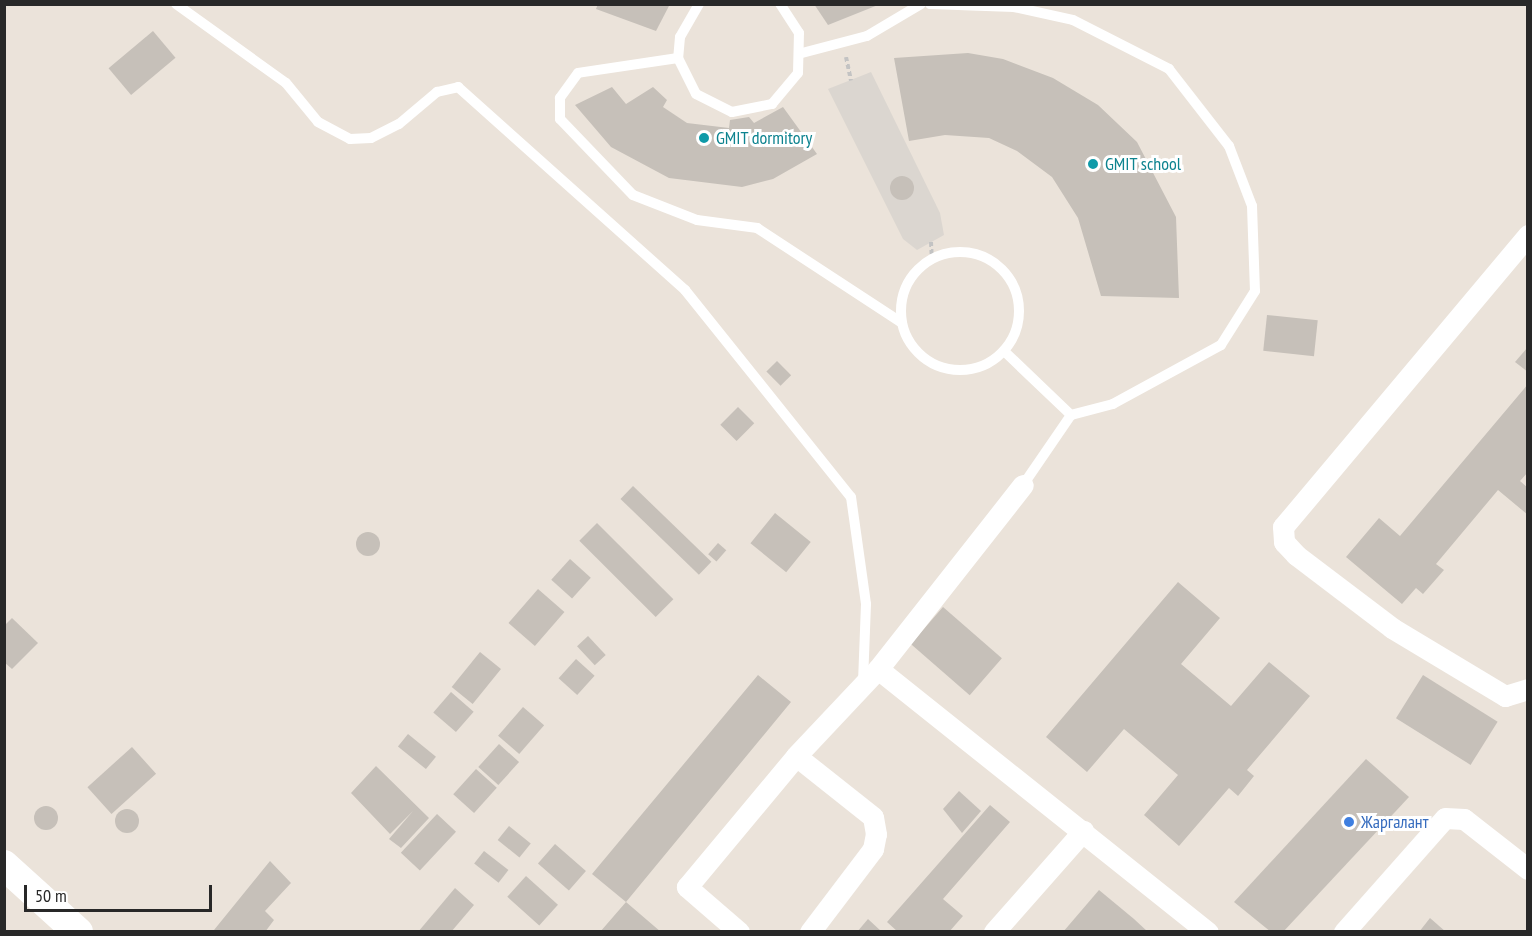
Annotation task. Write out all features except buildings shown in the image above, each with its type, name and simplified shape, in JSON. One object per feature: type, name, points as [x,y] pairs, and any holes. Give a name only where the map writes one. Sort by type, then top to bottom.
[{"type":"street","points":[[1524,246],[1283,527],[1284,542],[1296,555],[1392,628],[1505,696],[1527,689]]},
{"type":"street","points":[[740,932],[687,887],[796,756],[878,669],[1023,485]]},
{"type":"street","points":[[878,669],[1208,932]]},
{"type":"street","points":[[796,756],[873,817],[876,834],[873,849],[810,932]]},
{"type":"street","points":[[1344,932],[1445,818],[1464,819],[1527,869]]},
{"type":"street","points":[[994,932],[1083,831]]},
{"type":"street","points":[[4,865],[78,932]]},
{"type":"lane","points":[[176,4],[286,83],[318,122],[350,139],[371,138],[399,124],[437,92],[458,87],[685,290],[851,497],[866,604],[862,686]]},
{"type":"lane","points":[[699,4],[680,37],[678,58],[696,94],[712,106],[753,111],[788,90],[802,53],[799,33],[780,4]]},
{"type":"lane","points":[[802,53],[867,36],[921,4]]},
{"type":"lane","points":[[930,4],[1014,7],[1073,20],[1169,69],[1229,146],[1252,206],[1255,291],[1221,345],[1113,404],[1071,415],[1023,485]]},
{"type":"lane","points":[[678,58],[578,73],[560,98],[560,119],[633,195],[697,220],[757,228],[902,323],[920,355],[954,370],[990,363],[1004,351],[1020,313],[1007,275],[973,253],[932,258],[906,286],[902,323]]},
{"type":"lane","points":[[1004,351],[1071,415]]},
{"type":"path","points":[[931,242],[932,258]]},
{"type":"shaded area","points":[[871,72],[940,213],[944,235],[917,250],[903,239],[828,89]]},
{"type":"place","name":"GMIT dormitory","points":[[704,138]]},
{"type":"place","name":"GMIT school","points":[[1093,164]]},
{"type":"place","name":"Жаргалант","points":[[1349,822]]}]
